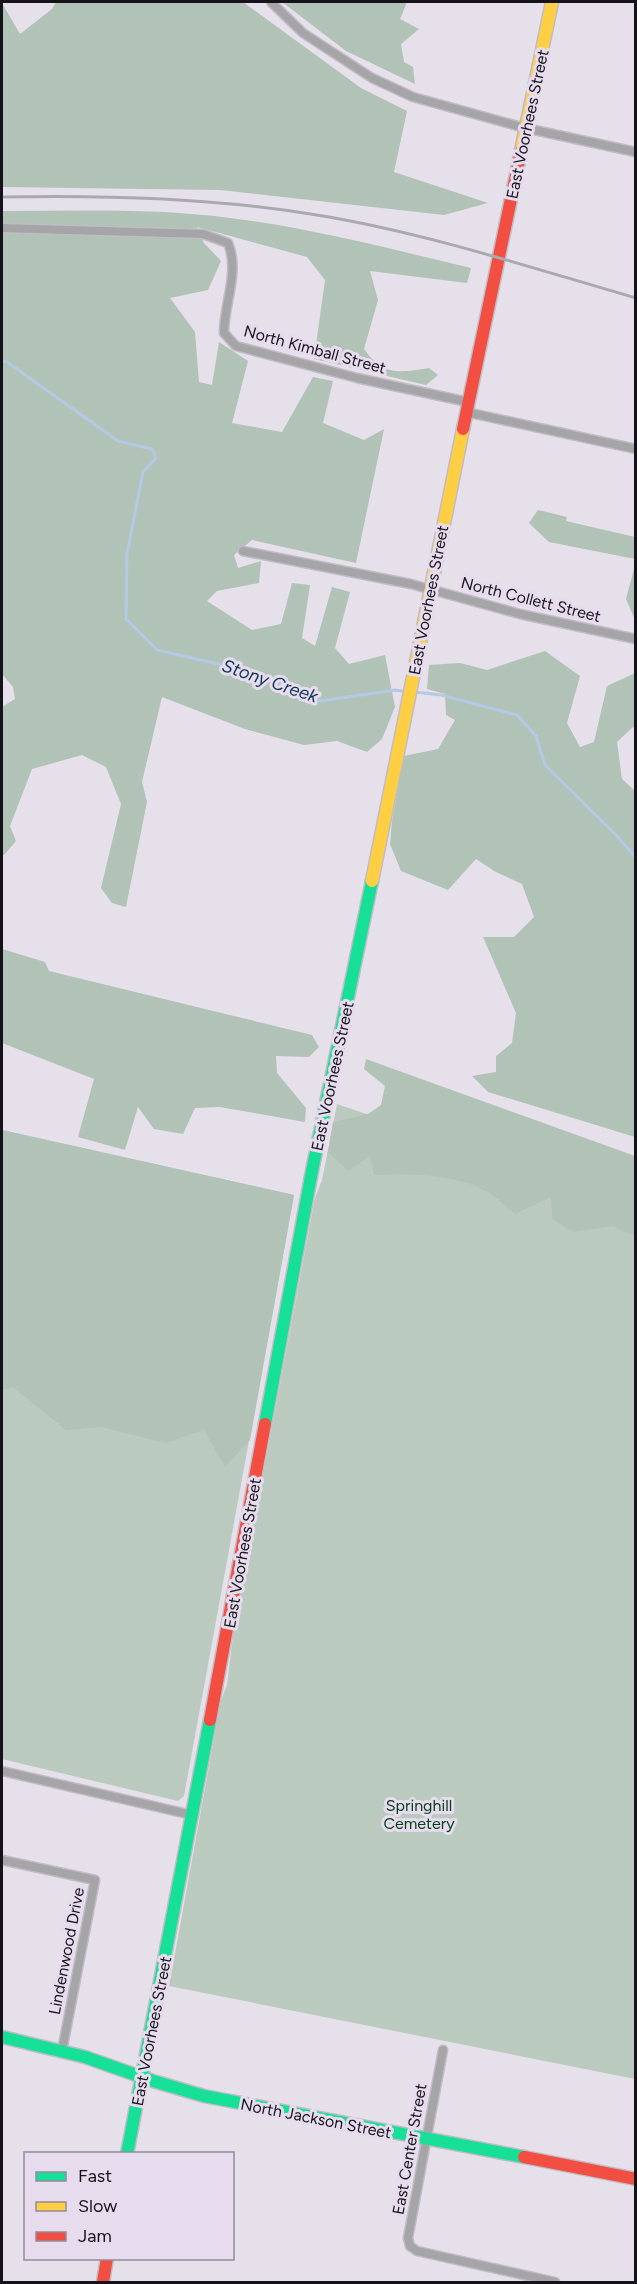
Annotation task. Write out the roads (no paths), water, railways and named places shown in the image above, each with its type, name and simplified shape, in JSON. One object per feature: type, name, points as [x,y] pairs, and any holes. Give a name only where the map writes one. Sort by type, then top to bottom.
[{"type":"main road","name":"East Voorhees Street","points":[[127,2152],[310,1182],[467,407],[552,2]]},
{"type":"main road","name":"North Jackson Street","points":[[2,2037],[62,2051],[204,2096],[636,2179]]},
{"type":"main road","points":[[103,2283],[107,2260]]},
{"type":"street","points":[[271,2],[303,33],[372,78],[413,97],[525,128],[636,152]]},
{"type":"street","name":"North Kimball Street","points":[[2,228],[203,234],[228,243],[233,255],[234,267],[224,318],[224,333],[236,346],[636,449]]},
{"type":"street","name":"North Collett Street","points":[[243,551],[430,589],[520,614],[636,639]]},
{"type":"street","points":[[2,1771],[192,1815]]},
{"type":"street","name":"Lindenwood Drive","points":[[2,1860],[95,1880],[62,2051]]},
{"type":"street","name":"East Center Street","points":[[443,2050],[408,2238],[410,2246],[417,2250],[555,2283]]},
{"type":"waterway","name":"Stony Creek","points":[[2,361],[7,362],[118,441],[152,449],[156,458],[143,472],[127,554],[126,619],[157,650],[245,670],[320,701],[395,690],[408,692]]},
{"type":"waterway","name":"Stony Creek","points":[[415,692],[441,695],[517,715],[536,736],[545,765],[636,858]]},
{"type":"railway","points":[[2,197],[163,199],[243,205],[323,216],[441,242],[636,298]]},
{"type":"park label","name":"Springhill Cemetery","points":[[419,1814]]}]
